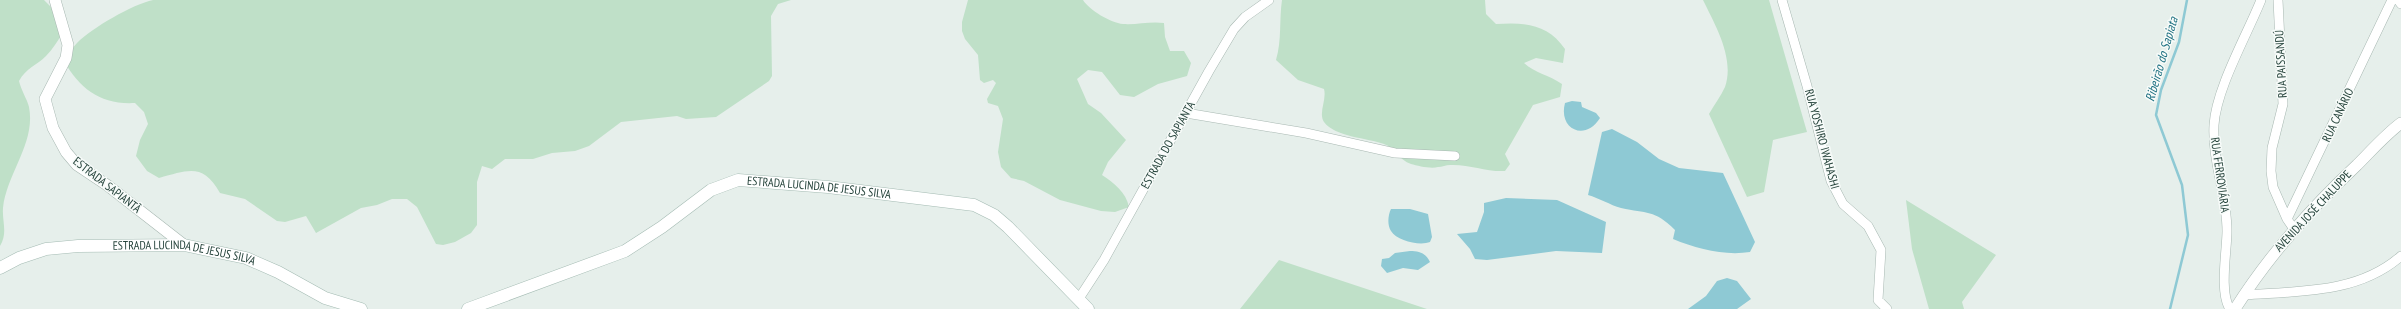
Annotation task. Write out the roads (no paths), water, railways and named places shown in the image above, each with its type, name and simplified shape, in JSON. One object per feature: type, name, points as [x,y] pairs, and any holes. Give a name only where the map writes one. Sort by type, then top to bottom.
[{"type":"main road","name":"ESTRADA LUCINDA DE JESUS SILVA","points":[[468,309],[625,251],[662,227],[710,190],[738,180],[828,187],[974,206],[994,215],[1008,227],[1088,309]]},
{"type":"main road","name":"ESTRADA LUCINDA DE JESUS SILVA","points":[[0,268],[46,248],[78,246],[184,245],[246,258],[278,272],[325,298],[361,309]]},
{"type":"street","name":"ESTRADA SAPIANTÃ","points":[[55,0],[68,45],[66,58],[45,100],[53,128],[66,152],[78,165],[107,185],[184,245]]},
{"type":"street","name":"ESTRADA DO SAPIANTA","points":[[1078,300],[1104,260],[1234,30],[1245,17],[1270,0]]},
{"type":"street","name":"RUA YOSHIRO IWAHASHI","points":[[1782,0],[1807,86],[1831,181],[1843,204],[1868,226],[1881,250],[1878,300],[1886,309]]},
{"type":"street","name":"RUA FERROVIÁRIA","points":[[2230,309],[2226,295],[2227,230],[2215,152],[2214,125],[2224,86],[2261,0]]},
{"type":"street","name":"RUA PAISSANDÚ","points":[[2278,0],[2283,104],[2272,148],[2270,171],[2273,186],[2290,224]]},
{"type":"street","name":"RUA CANÁRIO","points":[[2290,224],[2392,0]]},
{"type":"street","points":[[2398,0],[2401,4]]},
{"type":"street","points":[[1186,113],[1306,133],[1395,153],[1455,156]]},
{"type":"street","name":"AVENIDA JOSÉ CHALUPPE","points":[[2235,309],[2273,253],[2290,224],[2314,206],[2401,123]]},
{"type":"street","points":[[2244,295],[2320,290],[2347,285],[2368,278],[2387,269],[2401,256]]},
{"type":"water","points":[[1572,101],[1581,102],[1582,107],[1596,113],[1600,118],[1594,125],[1580,131],[1569,126],[1565,120],[1565,103]]},
{"type":"water","points":[[1612,129],[1637,142],[1659,159],[1679,168],[1723,173],[1755,242],[1750,252],[1731,253],[1711,251],[1682,243],[1673,239],[1675,230],[1656,215],[1621,208],[1588,195],[1602,132]]},
{"type":"water","points":[[1506,198],[1557,200],[1606,222],[1602,253],[1556,251],[1487,260],[1475,259],[1470,249],[1457,234],[1477,232],[1484,212],[1484,203]]},
{"type":"water","points":[[1391,209],[1410,209],[1428,214],[1432,237],[1430,242],[1409,242],[1394,235],[1388,223]]},
{"type":"water","points":[[1410,251],[1422,253],[1430,262],[1418,270],[1403,268],[1387,273],[1381,266],[1382,259],[1389,258],[1395,253]]},
{"type":"water","points":[[1727,278],[1737,281],[1751,299],[1737,309],[1688,309],[1706,296],[1717,281]]},
{"type":"waterway","name":"Ribeirão do Sapiata","points":[[2170,309],[2188,235],[2182,185],[2156,115],[2161,90],[2179,42],[2187,0]]}]
